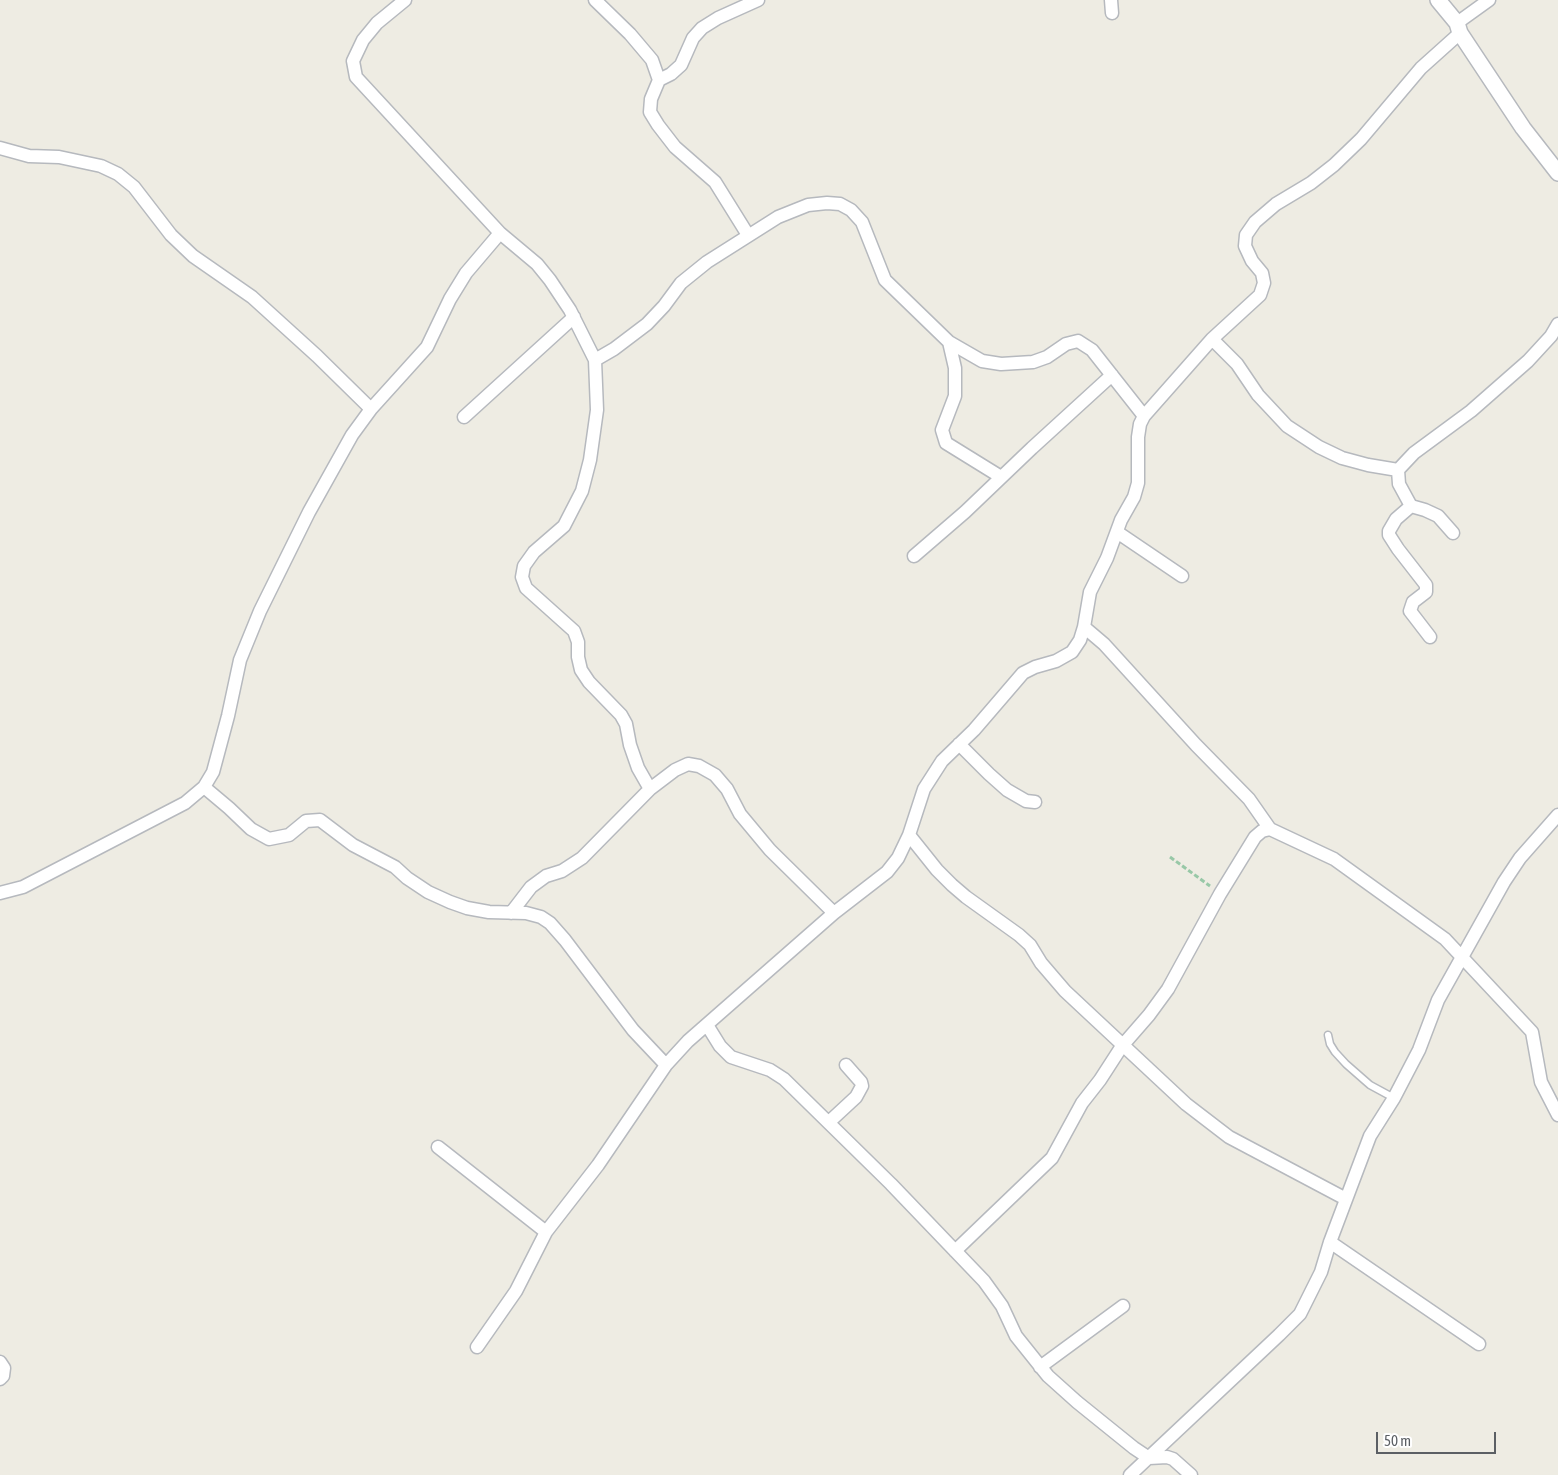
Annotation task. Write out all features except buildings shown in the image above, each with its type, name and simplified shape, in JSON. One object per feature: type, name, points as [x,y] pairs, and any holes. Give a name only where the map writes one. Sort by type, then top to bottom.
[{"type":"street","points":[[404,0],[377,23],[363,40],[353,61],[356,77],[500,233],[537,264],[574,317],[595,360],[597,410],[590,460],[582,490],[564,526],[534,552],[524,566],[522,577],[526,588],[574,631],[578,642],[578,657],[581,670],[589,682],[621,715],[626,724],[638,768],[650,789]]},
{"type":"street","points":[[595,0],[630,34],[652,60],[659,80],[652,99],[650,112],[658,125],[675,147],[715,182],[748,235]]},
{"type":"street","points":[[659,80],[671,74],[681,65],[693,38],[702,28],[718,18],[758,0]]},
{"type":"street","points":[[1438,0],[1523,128],[1558,173]]},
{"type":"street","points":[[476,1347],[516,1291],[546,1232],[598,1165],[666,1065],[688,1041],[834,913],[887,872],[898,858],[909,835],[927,782],[942,761],[974,730],[1023,673],[1035,667],[1056,661],[1072,652],[1080,640],[1084,627],[1090,592],[1134,497],[1138,483],[1138,437],[1140,424],[1144,416],[1212,339],[1260,294],[1264,283],[1262,273],[1252,260],[1245,246],[1246,235],[1255,222],[1276,204],[1311,183],[1361,140],[1421,68],[1458,28],[1489,0]]},
{"type":"street","points":[[0,148],[29,156],[59,157],[92,164],[118,174],[134,187],[171,234],[193,256],[252,298],[317,356],[371,409]]},
{"type":"street","points":[[595,360],[614,349],[647,324],[664,306],[681,283],[693,272],[748,235],[778,217],[808,205],[840,204],[851,210],[862,222],[885,280],[949,342],[982,361],[1001,364],[1033,362],[1047,357],[1066,344],[1078,341],[1092,350],[1144,416]]},
{"type":"street","points":[[0,893],[32,883],[185,803],[204,788],[213,772],[240,660],[260,611],[309,512],[352,435],[371,409],[427,347],[450,299],[466,273],[500,233]]},
{"type":"street","points":[[464,417],[574,317]]},
{"type":"street","points":[[1453,534],[1438,516],[1411,506],[1399,484],[1398,470],[1414,453],[1471,411],[1528,361],[1551,336],[1558,324]]},
{"type":"street","points":[[1212,339],[1237,364],[1258,395],[1288,426],[1319,447],[1342,458],[1398,470]]},
{"type":"street","points":[[949,342],[955,368],[955,396],[942,430],[946,443],[1001,477]]},
{"type":"street","points":[[914,556],[966,512],[1001,477],[1112,375]]},
{"type":"street","points":[[1411,506],[1396,519],[1389,531],[1389,535],[1426,585],[1426,592],[1413,602],[1410,611],[1430,637]]},
{"type":"street","points":[[1117,532],[1182,576]]},
{"type":"street","points":[[1084,627],[1104,644],[1196,745],[1250,799],[1270,829],[1334,858],[1445,939],[1532,1032],[1541,1082],[1558,1115]]},
{"type":"street","points":[[959,744],[1007,790],[1026,801],[1035,802]]},
{"type":"street","points":[[511,913],[531,887],[546,876],[562,871],[582,858],[650,789],[675,770],[688,764],[699,766],[716,775],[727,789],[740,814],[770,850],[834,913]]},
{"type":"street","points":[[204,788],[230,808],[251,829],[269,839],[289,835],[306,821],[320,820],[353,845],[395,867],[407,878],[428,892],[467,908],[489,912],[526,913],[541,917],[550,923],[565,940],[633,1030],[666,1065]]},
{"type":"street","points":[[1130,1475],[1300,1314],[1321,1272],[1330,1242],[1370,1136],[1394,1098],[1419,1050],[1438,1000],[1514,866],[1558,815]]},
{"type":"street","points":[[955,1251],[1052,1158],[1082,1102],[1100,1080],[1122,1046],[1150,1015],[1168,989],[1220,894],[1255,837],[1262,831],[1270,829]]},
{"type":"street","points":[[909,835],[937,870],[952,885],[1020,935],[1030,945],[1041,963],[1065,991],[1186,1104],[1229,1137],[1346,1200]]},
{"type":"street","points":[[707,1025],[720,1046],[731,1058],[770,1070],[784,1078],[891,1184],[989,1288],[1002,1306],[1016,1336],[1040,1368],[1077,1402],[1134,1448],[1149,1458],[1170,1457],[1191,1475]]},
{"type":"street","points":[[829,1122],[856,1097],[862,1086],[861,1082],[846,1065]]},
{"type":"street","points":[[438,1147],[546,1232]]},
{"type":"street","points":[[1330,1242],[1479,1344]]},
{"type":"street","points":[[1040,1368],[1123,1306]]},
{"type":"street","points":[[0,1362],[4,1368],[3,1376],[0,1379]]},
{"type":"lane","points":[[1328,1035],[1330,1044],[1346,1064],[1370,1085],[1394,1098]]},
{"type":"path","points":[[1170,857],[1220,894]]}]
